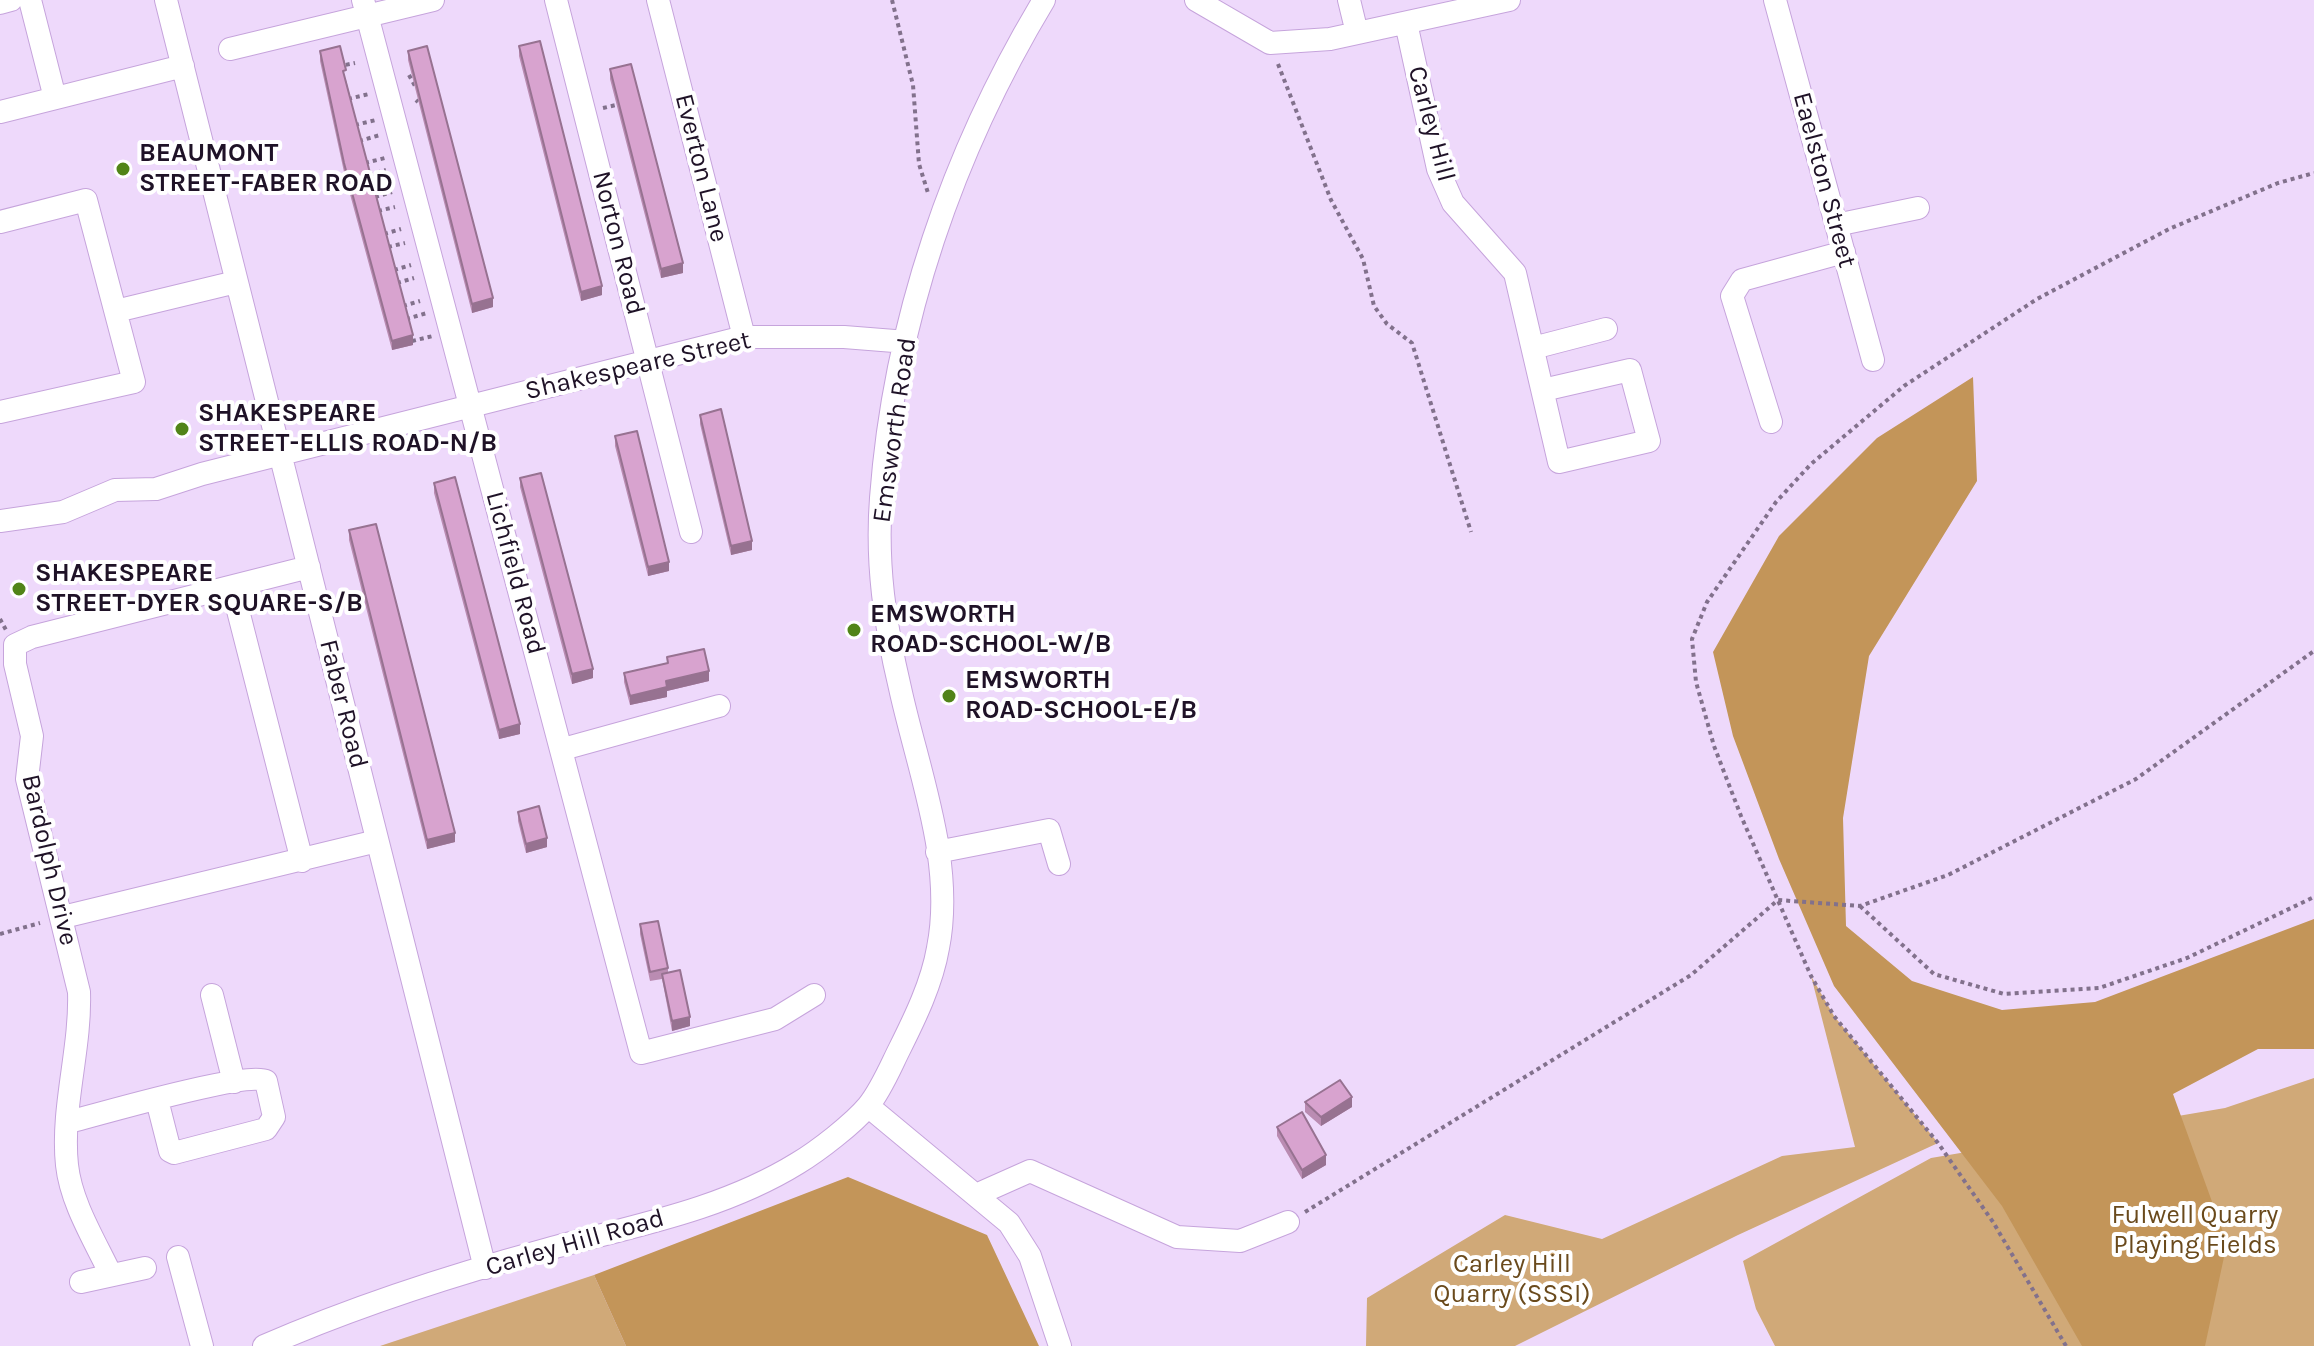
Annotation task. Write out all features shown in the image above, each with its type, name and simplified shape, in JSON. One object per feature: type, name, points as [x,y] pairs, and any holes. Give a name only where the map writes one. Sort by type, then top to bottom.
[{"type":"street","points":[[0,3],[11,0]]},
{"type":"street","points":[[30,0],[55,98]]},
{"type":"street","name":"Faber Road","points":[[166,0],[485,1268]]},
{"type":"street","points":[[230,49],[365,7],[433,0]]},
{"type":"street","name":"Norton Road","points":[[556,0],[691,532]]},
{"type":"street","name":"Everton Lane","points":[[658,0],[744,337]]},
{"type":"street","name":"Emsworth Road","points":[[868,1106],[916,1016],[939,947],[941,872],[880,588],[881,498],[907,342],[937,222],[978,121],[1044,0]]},
{"type":"street","points":[[1196,0],[1270,43],[1330,39],[1509,0]]},
{"type":"street","points":[[1349,0],[1357,33]]},
{"type":"street","name":"Eaelston Street","points":[[1775,0],[1873,360]]},
{"type":"street","name":"Lichfield Road","points":[[365,7],[641,1053],[775,1019],[814,995]]},
{"type":"street","name":"Carley Hill","points":[[1406,23],[1438,169],[1453,203],[1515,273],[1559,462],[1649,441],[1630,370],[1543,390]]},
{"type":"street","points":[[0,112],[183,66]]},
{"type":"street","points":[[0,222],[86,200],[134,382],[0,412]]},
{"type":"street","points":[[1836,225],[1918,208]]},
{"type":"street","points":[[1771,422],[1732,296],[1734,290],[1742,280],[1844,252]]},
{"type":"street","points":[[116,311],[236,282]]},
{"type":"street","points":[[1533,348],[1606,329]]},
{"type":"street","name":"Shakespeare Street","points":[[0,521],[63,512],[115,490],[156,489],[202,474],[744,337],[844,337],[907,342]]},
{"type":"street","name":"Bardolph Drive","points":[[111,1275],[76,1200],[67,1165],[81,1027],[79,992],[27,779],[32,736],[15,664],[15,645],[32,637],[309,567]]},
{"type":"street","points":[[232,587],[302,861]]},
{"type":"street","points":[[563,749],[719,706]]},
{"type":"street","points":[[937,852],[1049,830],[1059,864]]},
{"type":"street","points":[[63,917],[377,841]]},
{"type":"street","points":[[212,995],[234,1082]]},
{"type":"street","points":[[69,1122],[192,1091],[253,1077],[266,1081],[274,1117],[266,1129],[174,1153],[170,1151],[157,1100]]},
{"type":"street","points":[[868,1106],[1009,1223],[1030,1256],[1060,1346]]},
{"type":"street","name":"Carley Hill Road","points":[[264,1346],[359,1307],[672,1216],[756,1186],[802,1161],[868,1106]]},
{"type":"street","points":[[976,1195],[1030,1171],[1177,1237],[1240,1241],[1288,1222]]},
{"type":"street","points":[[178,1257],[202,1346]]},
{"type":"street","points":[[81,1282],[145,1268]]},
{"type":"path","points":[[892,0],[913,85],[919,164],[937,222]]},
{"type":"path","points":[[1270,43],[1331,200],[1363,259],[1374,306],[1387,324],[1412,343],[1471,532]]},
{"type":"path","points":[[341,59],[345,65],[355,63]]},
{"type":"path","points":[[409,75],[415,86]]},
{"type":"path","points":[[2066,1346],[1993,1222],[1946,1155],[1834,1016],[1811,976],[1714,746],[1696,682],[1692,639],[1707,602],[1776,502],[1811,464],[1904,386],[2037,299],[2169,229],[2278,183],[2314,173]]},
{"type":"path","points":[[1288,1222],[1691,975],[1778,900],[1860,906],[1948,875],[2136,779],[2314,651]]},
{"type":"path","points":[[1860,906],[1934,974],[2004,994],[2099,988],[2187,958],[2314,897]]},
{"type":"path","points":[[0,934],[63,917]]},
{"type":"green space","points":[[1973,377],[1977,481],[1869,656],[1843,818],[1846,926],[1912,981],[2002,1010],[2095,1002],[2314,919],[2314,1049],[2258,1049],[2173,1094],[2227,1243],[2205,1346],[2082,1346],[2002,1206],[1834,986],[1779,859],[1733,736],[1713,652],[1779,536],[1877,438]]},
{"type":"green space","name":"Carley Hill Quarry (SSSI)","points":[[1811,976],[1834,1016],[1938,1143],[1738,1235],[1515,1346],[1366,1346],[1367,1298],[1505,1215],[1602,1239],[1782,1156],[1855,1147]]},
{"type":"green space","name":"Fulwell Quarry Playing Fields","points":[[2314,1078],[2314,1346],[1775,1346],[1756,1309],[1743,1261],[1931,1158],[2225,1108]]},
{"type":"green space","points":[[848,1177],[987,1235],[1039,1346],[626,1346],[594,1275]]},
{"type":"green space","points":[[594,1275],[626,1346],[380,1346]]},
{"type":"building","points":[[540,41],[602,286],[581,292],[519,46]]},
{"type":"building","points":[[340,46],[346,70],[343,71],[413,335],[392,341],[344,163],[320,51]]},
{"type":"building","points":[[427,46],[493,298],[472,304],[408,51]]},
{"type":"building","points":[[631,64],[683,263],[661,269],[610,69]]},
{"type":"building","points":[[721,409],[752,541],[731,546],[700,415]]},
{"type":"building","points":[[637,431],[669,562],[648,567],[615,436]]},
{"type":"building","points":[[541,473],[593,669],[572,674],[520,478]]},
{"type":"building","points":[[455,477],[520,724],[499,730],[434,483]]},
{"type":"building","points":[[376,524],[455,833],[427,840],[349,530]]},
{"type":"building","points":[[704,649],[709,671],[666,681],[667,687],[630,696],[624,673],[668,663],[667,657]]},
{"type":"building","points":[[539,806],[547,838],[526,844],[518,812]]},
{"type":"building","points":[[658,921],[668,968],[650,972],[640,924]]},
{"type":"building","points":[[680,970],[690,1017],[672,1021],[662,974]]},
{"type":"building","points":[[1340,1080],[1352,1097],[1321,1117],[1305,1102]]},
{"type":"building","points":[[1302,1112],[1326,1155],[1302,1170],[1277,1127]]},
{"type":"place","name":"BEAUMONT STREET-FABER ROAD","points":[[123,169]]},
{"type":"place","name":"SHAKESPEARE STREET-ELLIS ROAD-N/B","points":[[182,429]]},
{"type":"place","name":"SHAKESPEARE STREET-DYER SQUARE-S/B","points":[[19,589]]},
{"type":"place","name":"EMSWORTH ROAD-SCHOOL-W/B","points":[[854,630]]},
{"type":"place","name":"EMSWORTH ROAD-SCHOOL-E/B","points":[[949,696]]}]
